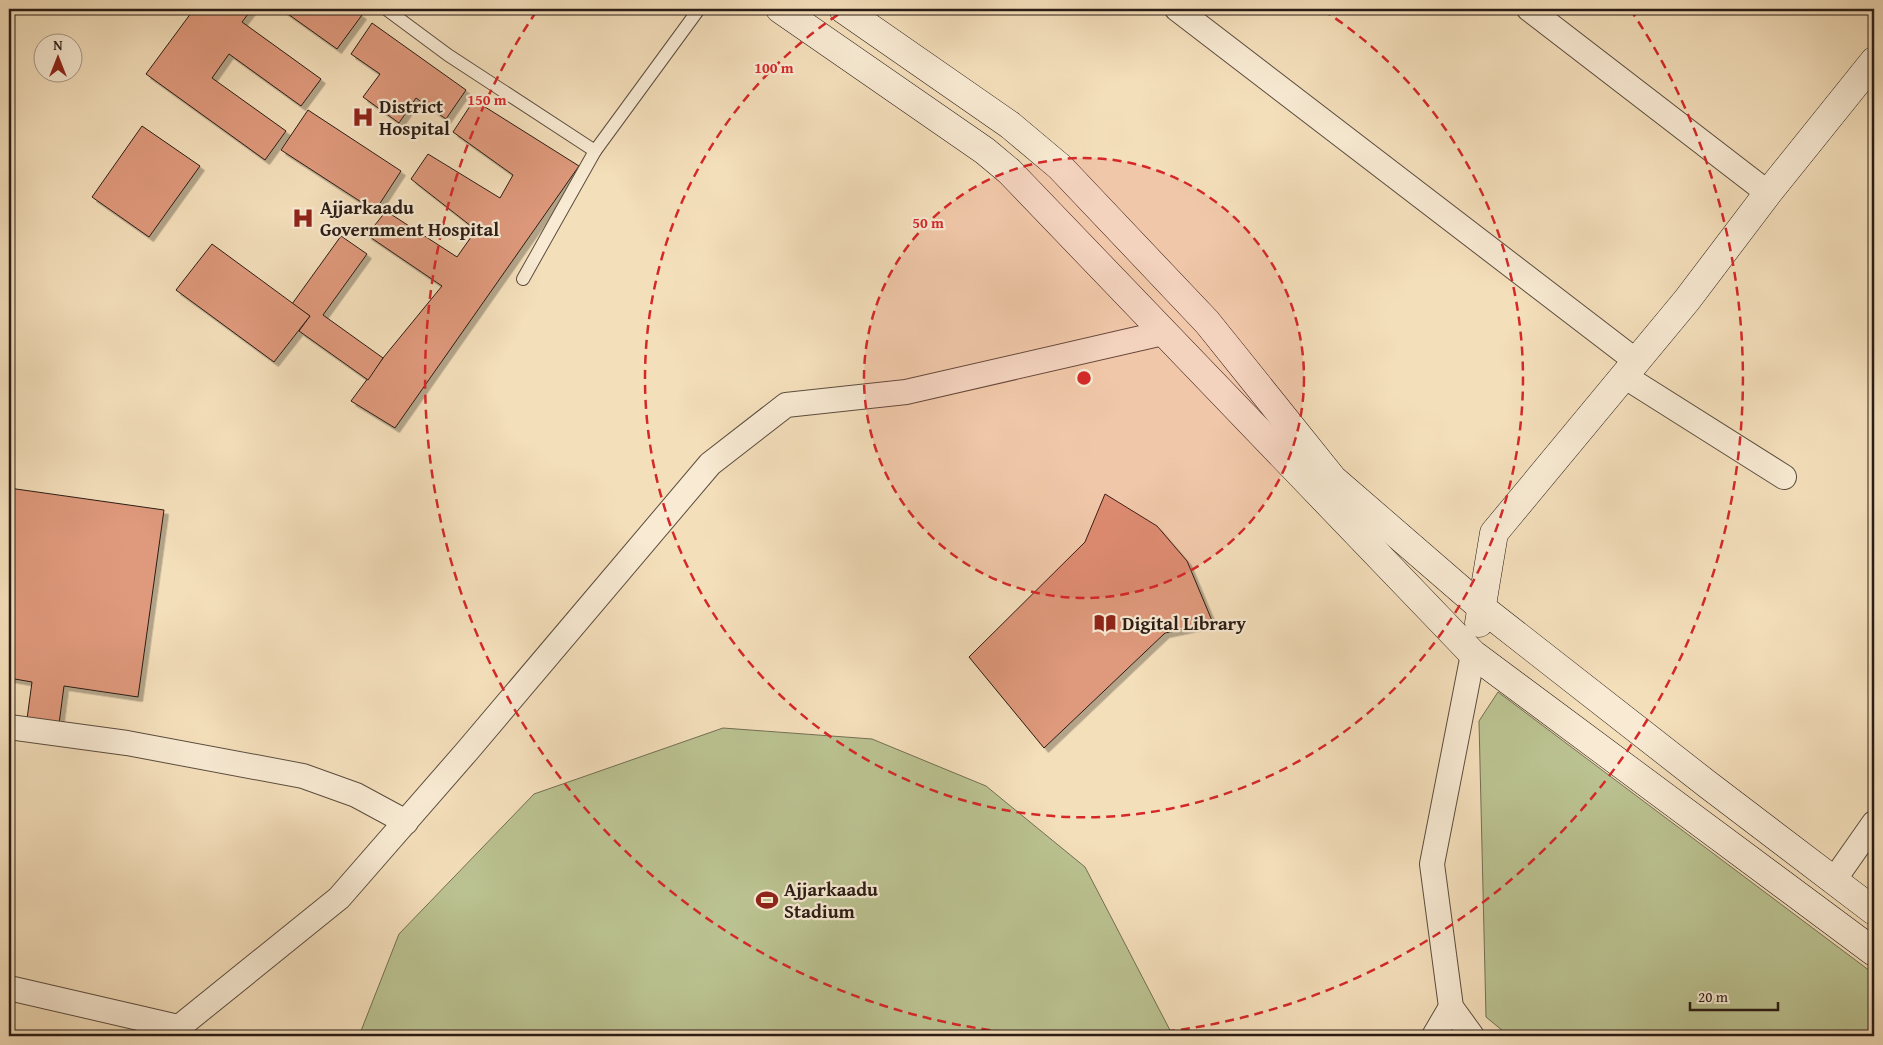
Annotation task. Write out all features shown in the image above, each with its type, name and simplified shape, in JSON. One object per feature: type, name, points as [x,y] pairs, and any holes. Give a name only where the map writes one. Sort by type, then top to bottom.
[{"type":"main road","points":[[780,9],[985,151],[1034,196],[1163,333],[1473,654],[1874,952]]},
{"type":"main road","points":[[843,9],[1010,125],[1060,167],[1207,322],[1333,479],[1482,608],[1707,784],[1874,911]]},
{"type":"main road","points":[[1473,654],[1494,532],[1687,300],[1768,193],[1874,61]]},
{"type":"street","points":[[1176,9],[1630,369],[1784,477]]},
{"type":"street","points":[[1529,9],[1768,193]]},
{"type":"street","points":[[9,988],[173,1031],[339,898],[406,822],[710,464],[786,405],[906,392],[1163,333]]},
{"type":"street","points":[[1472,1036],[1451,1007],[1432,864],[1473,654]]},
{"type":"street","points":[[9,726],[127,743],[303,776],[356,795],[406,822]]},
{"type":"street","points":[[1834,880],[1874,823]]},
{"type":"street","points":[[1434,1036],[1451,1007]]},
{"type":"lane","points":[[386,9],[448,55],[595,151]]},
{"type":"lane","points":[[523,279],[595,151],[699,9]]},
{"type":"green space","points":[[1498,692],[1874,974],[1874,1036],[1509,1036],[1486,1017],[1479,721]]},
{"type":"green space","name":"Ajjarkaadu Stadium","points":[[723,728],[872,739],[986,786],[1085,867],[1173,1036],[359,1036],[399,934],[534,794]]},
{"type":"building","points":[[194,9],[252,9],[242,22],[321,79],[301,106],[229,54],[212,78],[286,131],[265,160],[146,74]]},
{"type":"building","points":[[281,9],[354,9],[362,15],[337,49]]},
{"type":"building","points":[[372,23],[466,90],[446,119],[416,98],[399,123],[363,97],[380,74],[351,54]]},
{"type":"building","points":[[474,100],[579,166],[395,428],[351,401],[383,358],[442,286],[367,235],[386,211],[457,257],[476,230],[411,179],[428,154],[500,198],[513,175],[453,132]]},
{"type":"building","points":[[308,110],[401,171],[375,211],[281,150]]},
{"type":"building","points":[[142,126],[200,166],[149,237],[92,197]]},
{"type":"building","points":[[341,236],[367,254],[323,315],[383,358],[368,380],[299,331],[310,316],[292,304]]},
{"type":"building","points":[[212,244],[310,316],[274,362],[176,290]]},
{"type":"building","points":[[9,488],[164,510],[138,697],[64,686],[59,724],[27,719],[32,682],[9,678]]},
{"type":"building","points":[[1105,494],[1157,526],[1187,561],[1213,623],[1165,633],[1044,748],[969,657],[1085,542]]},
{"type":"place","name":"District Hospital","points":[[363,117]]},
{"type":"place","name":"Ajjarkaadu Government Hospital","points":[[303,218]]},
{"type":"place","name":"Digital Library","points":[[1105,623]]},
{"type":"place","name":"Ajjarkaadu Stadium","points":[[767,900]]}]
